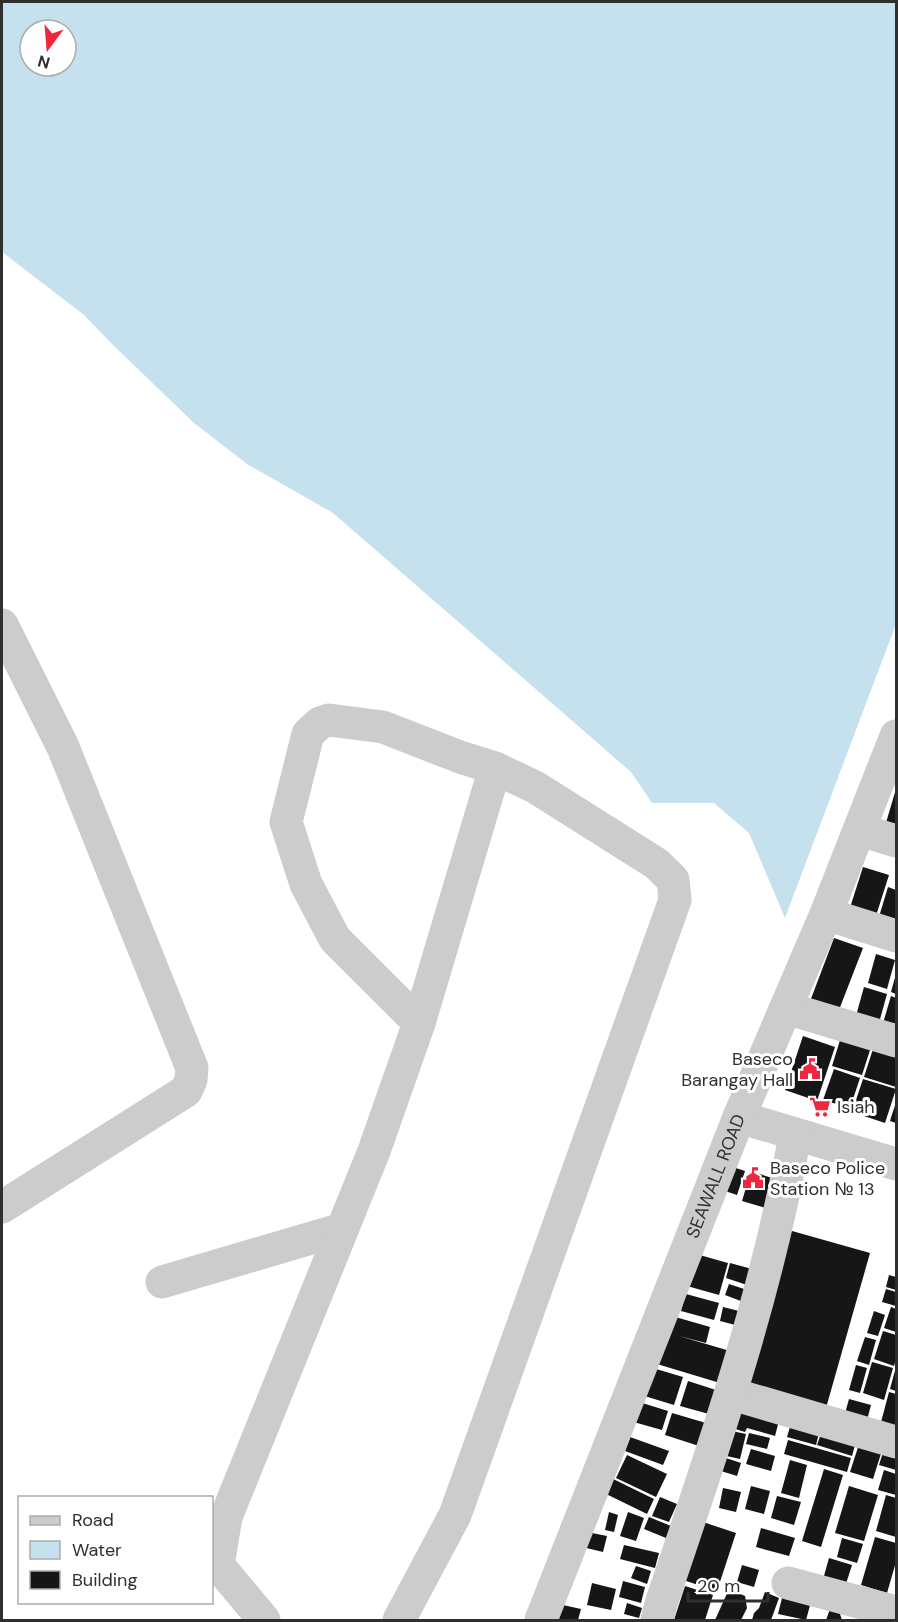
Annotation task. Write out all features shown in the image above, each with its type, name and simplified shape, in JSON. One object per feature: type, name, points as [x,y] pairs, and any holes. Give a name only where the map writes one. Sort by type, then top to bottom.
[{"type":"street","points":[[2,1207],[186,1091],[191,1080],[192,1068],[63,747],[6,647]]},
{"type":"street","points":[[399,1620],[455,1515],[675,900],[674,880],[657,864],[535,787],[495,768],[383,727],[329,720],[320,723],[308,734],[286,822],[306,884],[334,939],[419,1023]]},
{"type":"street","name":"SEAWALL ROAD","points":[[541,1620],[740,1117],[826,914],[897,736]]},
{"type":"street","points":[[264,1620],[218,1565],[226,1517],[374,1151],[419,1023],[495,768]]},
{"type":"street","points":[[860,830],[897,841]]},
{"type":"street","points":[[826,914],[897,936]]},
{"type":"street","points":[[786,1008],[897,1041]]},
{"type":"street","points":[[740,1117],[897,1164]]},
{"type":"street","points":[[657,1620],[732,1394],[783,1200],[795,1135]]},
{"type":"street","points":[[162,1282],[342,1229]]},
{"type":"street","points":[[732,1394],[897,1442]]},
{"type":"street","points":[[788,1583],[897,1612]]},
{"type":"water","points":[[2,2],[896,2],[896,624],[785,918],[749,833],[714,803],[652,803],[631,772],[333,513],[247,464],[194,423],[84,315],[2,252]]},
{"type":"building","points":[[896,789],[896,829],[885,826]]},
{"type":"building","points":[[863,867],[889,875],[874,922],[848,914]]},
{"type":"building","points":[[888,887],[896,890],[896,926],[878,920]]},
{"type":"building","points":[[834,938],[863,948],[837,1015],[809,1004]]},
{"type":"building","points":[[876,954],[895,960],[887,989],[868,983]]},
{"type":"building","points":[[896,974],[896,994],[891,992]]},
{"type":"building","points":[[864,987],[887,994],[877,1030],[854,1023]]},
{"type":"building","points":[[891,996],[896,998],[896,1034],[881,1030]]},
{"type":"building","name":"Baseco Barangay Hall","points":[[803,1036],[835,1047],[817,1101],[785,1090]]},
{"type":"building","points":[[841,1037],[871,1047],[862,1075],[832,1066]]},
{"type":"building","points":[[873,1049],[896,1057],[896,1087],[864,1077]]},
{"type":"building","points":[[834,1069],[860,1078],[850,1108],[823,1100]]},
{"type":"building","points":[[863,1079],[896,1089],[885,1123],[852,1112]]},
{"type":"building","points":[[896,1102],[896,1123],[890,1121]]},
{"type":"building","points":[[730,1166],[745,1171],[737,1195],[722,1190]]},
{"type":"building","points":[[751,1171],[778,1180],[769,1209],[742,1201]]},
{"type":"building","points":[[785,1229],[870,1253],[826,1408],[741,1384]]},
{"type":"building","points":[[696,1254],[728,1263],[719,1295],[687,1286]]},
{"type":"building","points":[[730,1263],[752,1269],[747,1285],[726,1278]]},
{"type":"building","points":[[889,1275],[896,1277],[896,1290],[886,1287]]},
{"type":"building","points":[[729,1284],[750,1291],[746,1303],[725,1295]]},
{"type":"building","points":[[886,1289],[896,1292],[896,1306],[882,1302]]},
{"type":"building","points":[[686,1294],[719,1303],[714,1320],[681,1311]]},
{"type":"building","points":[[723,1307],[743,1312],[739,1326],[720,1321]]},
{"type":"building","points":[[891,1307],[896,1309],[896,1332],[884,1328]]},
{"type":"building","points":[[874,1311],[885,1315],[878,1336],[867,1333]]},
{"type":"building","points":[[672,1316],[710,1327],[706,1343],[679,1336],[730,1351],[720,1383],[657,1364]]},
{"type":"building","points":[[883,1331],[896,1335],[894,1366],[874,1359]]},
{"type":"building","points":[[865,1337],[876,1340],[869,1365],[857,1361]]},
{"type":"building","points":[[872,1362],[893,1368],[884,1400],[863,1393]]},
{"type":"building","points":[[856,1365],[867,1368],[860,1393],[849,1390]]},
{"type":"building","points":[[646,1366],[683,1377],[674,1405],[638,1394]]},
{"type":"building","points":[[896,1367],[896,1391],[890,1389]]},
{"type":"building","points":[[688,1381],[716,1390],[709,1414],[680,1406]]},
{"type":"building","points":[[889,1392],[896,1394],[896,1431],[880,1426]]},
{"type":"building","points":[[849,1399],[871,1405],[866,1424],[844,1417]]},
{"type":"building","points":[[636,1401],[668,1411],[662,1430],[630,1421]]},
{"type":"building","points":[[734,1409],[780,1417],[775,1436],[747,1428],[745,1432],[729,1427]]},
{"type":"building","points":[[672,1413],[706,1423],[699,1446],[665,1435]]},
{"type":"building","points":[[793,1417],[821,1425],[816,1445],[787,1437]]},
{"type":"building","points":[[824,1425],[858,1435],[852,1456],[817,1445]]},
{"type":"building","points":[[727,1430],[746,1434],[740,1459],[722,1455]]},
{"type":"building","points":[[749,1433],[770,1438],[767,1449],[746,1444]]},
{"type":"building","points":[[630,1437],[669,1451],[663,1465],[625,1451]]},
{"type":"building","points":[[861,1438],[884,1444],[873,1479],[850,1472]]},
{"type":"building","points":[[788,1440],[851,1458],[847,1472],[784,1454]]},
{"type":"building","points":[[885,1446],[896,1449],[896,1470],[879,1465]]},
{"type":"building","points":[[751,1449],[775,1456],[771,1471],[746,1464]]},
{"type":"building","points":[[627,1455],[667,1474],[656,1497],[616,1478]]},
{"type":"building","points":[[726,1458],[741,1463],[737,1476],[721,1471]]},
{"type":"building","points":[[790,1460],[807,1465],[799,1498],[781,1493]]},
{"type":"building","points":[[824,1469],[843,1475],[821,1547],[802,1541]]},
{"type":"building","points":[[884,1470],[896,1474],[896,1495],[878,1490]]},
{"type":"building","points":[[605,1475],[654,1499],[647,1514],[598,1490]]},
{"type":"building","points":[[751,1486],[770,1491],[764,1514],[745,1509]]},
{"type":"building","points":[[849,1486],[878,1495],[864,1541],[835,1533]]},
{"type":"building","points":[[723,1488],[741,1492],[736,1512],[719,1508]]},
{"type":"building","points":[[886,1495],[896,1498],[896,1537],[876,1531]]},
{"type":"building","points":[[777,1496],[801,1502],[794,1525],[771,1518]]},
{"type":"building","points":[[660,1497],[677,1504],[669,1522],[652,1516]]},
{"type":"building","points":[[609,1512],[618,1515],[614,1532],[605,1530]]},
{"type":"building","points":[[628,1512],[644,1518],[636,1541],[620,1536]]},
{"type":"building","points":[[649,1517],[671,1526],[666,1538],[644,1529]]},
{"type":"building","points":[[697,1520],[736,1533],[717,1591],[683,1580]]},
{"type":"building","points":[[761,1528],[795,1538],[789,1556],[756,1547]]},
{"type":"building","points":[[582,1531],[607,1536],[603,1552],[578,1546]]},
{"type":"building","points":[[875,1537],[896,1543],[896,1562],[887,1593],[861,1585]]},
{"type":"building","points":[[842,1538],[863,1544],[857,1563],[837,1557]]},
{"type":"building","points":[[624,1545],[659,1553],[655,1568],[620,1559]]},
{"type":"building","points":[[829,1558],[852,1565],[844,1590],[822,1583]]},
{"type":"building","points":[[742,1565],[759,1570],[754,1587],[737,1582]]},
{"type":"building","points":[[636,1566],[651,1571],[647,1584],[631,1578]]},
{"type":"building","points":[[623,1581],[645,1587],[641,1603],[619,1597]]},
{"type":"building","points":[[592,1583],[616,1589],[611,1610],[587,1605]]},
{"type":"building","points":[[685,1586],[713,1595],[705,1620],[674,1620]]},
{"type":"building","points":[[729,1589],[745,1596],[747,1608],[741,1620],[715,1620]]},
{"type":"building","points":[[784,1590],[812,1598],[806,1620],[778,1614]]},
{"type":"building","points":[[765,1592],[779,1598],[771,1620],[752,1620],[759,1608]]},
{"type":"building","points":[[554,1603],[581,1609],[578,1620],[550,1620]]},
{"type":"building","points":[[627,1603],[642,1608],[639,1618],[624,1614]]},
{"type":"building","points":[[831,1606],[838,1608],[842,1620],[826,1620]]},
{"type":"place","name":"Baseco Barangay Hall","points":[[810,1069]]},
{"type":"place","name":"Isiah","points":[[820,1107]]},
{"type":"place","name":"Baseco Police Station № 13","points":[[753,1178]]}]
